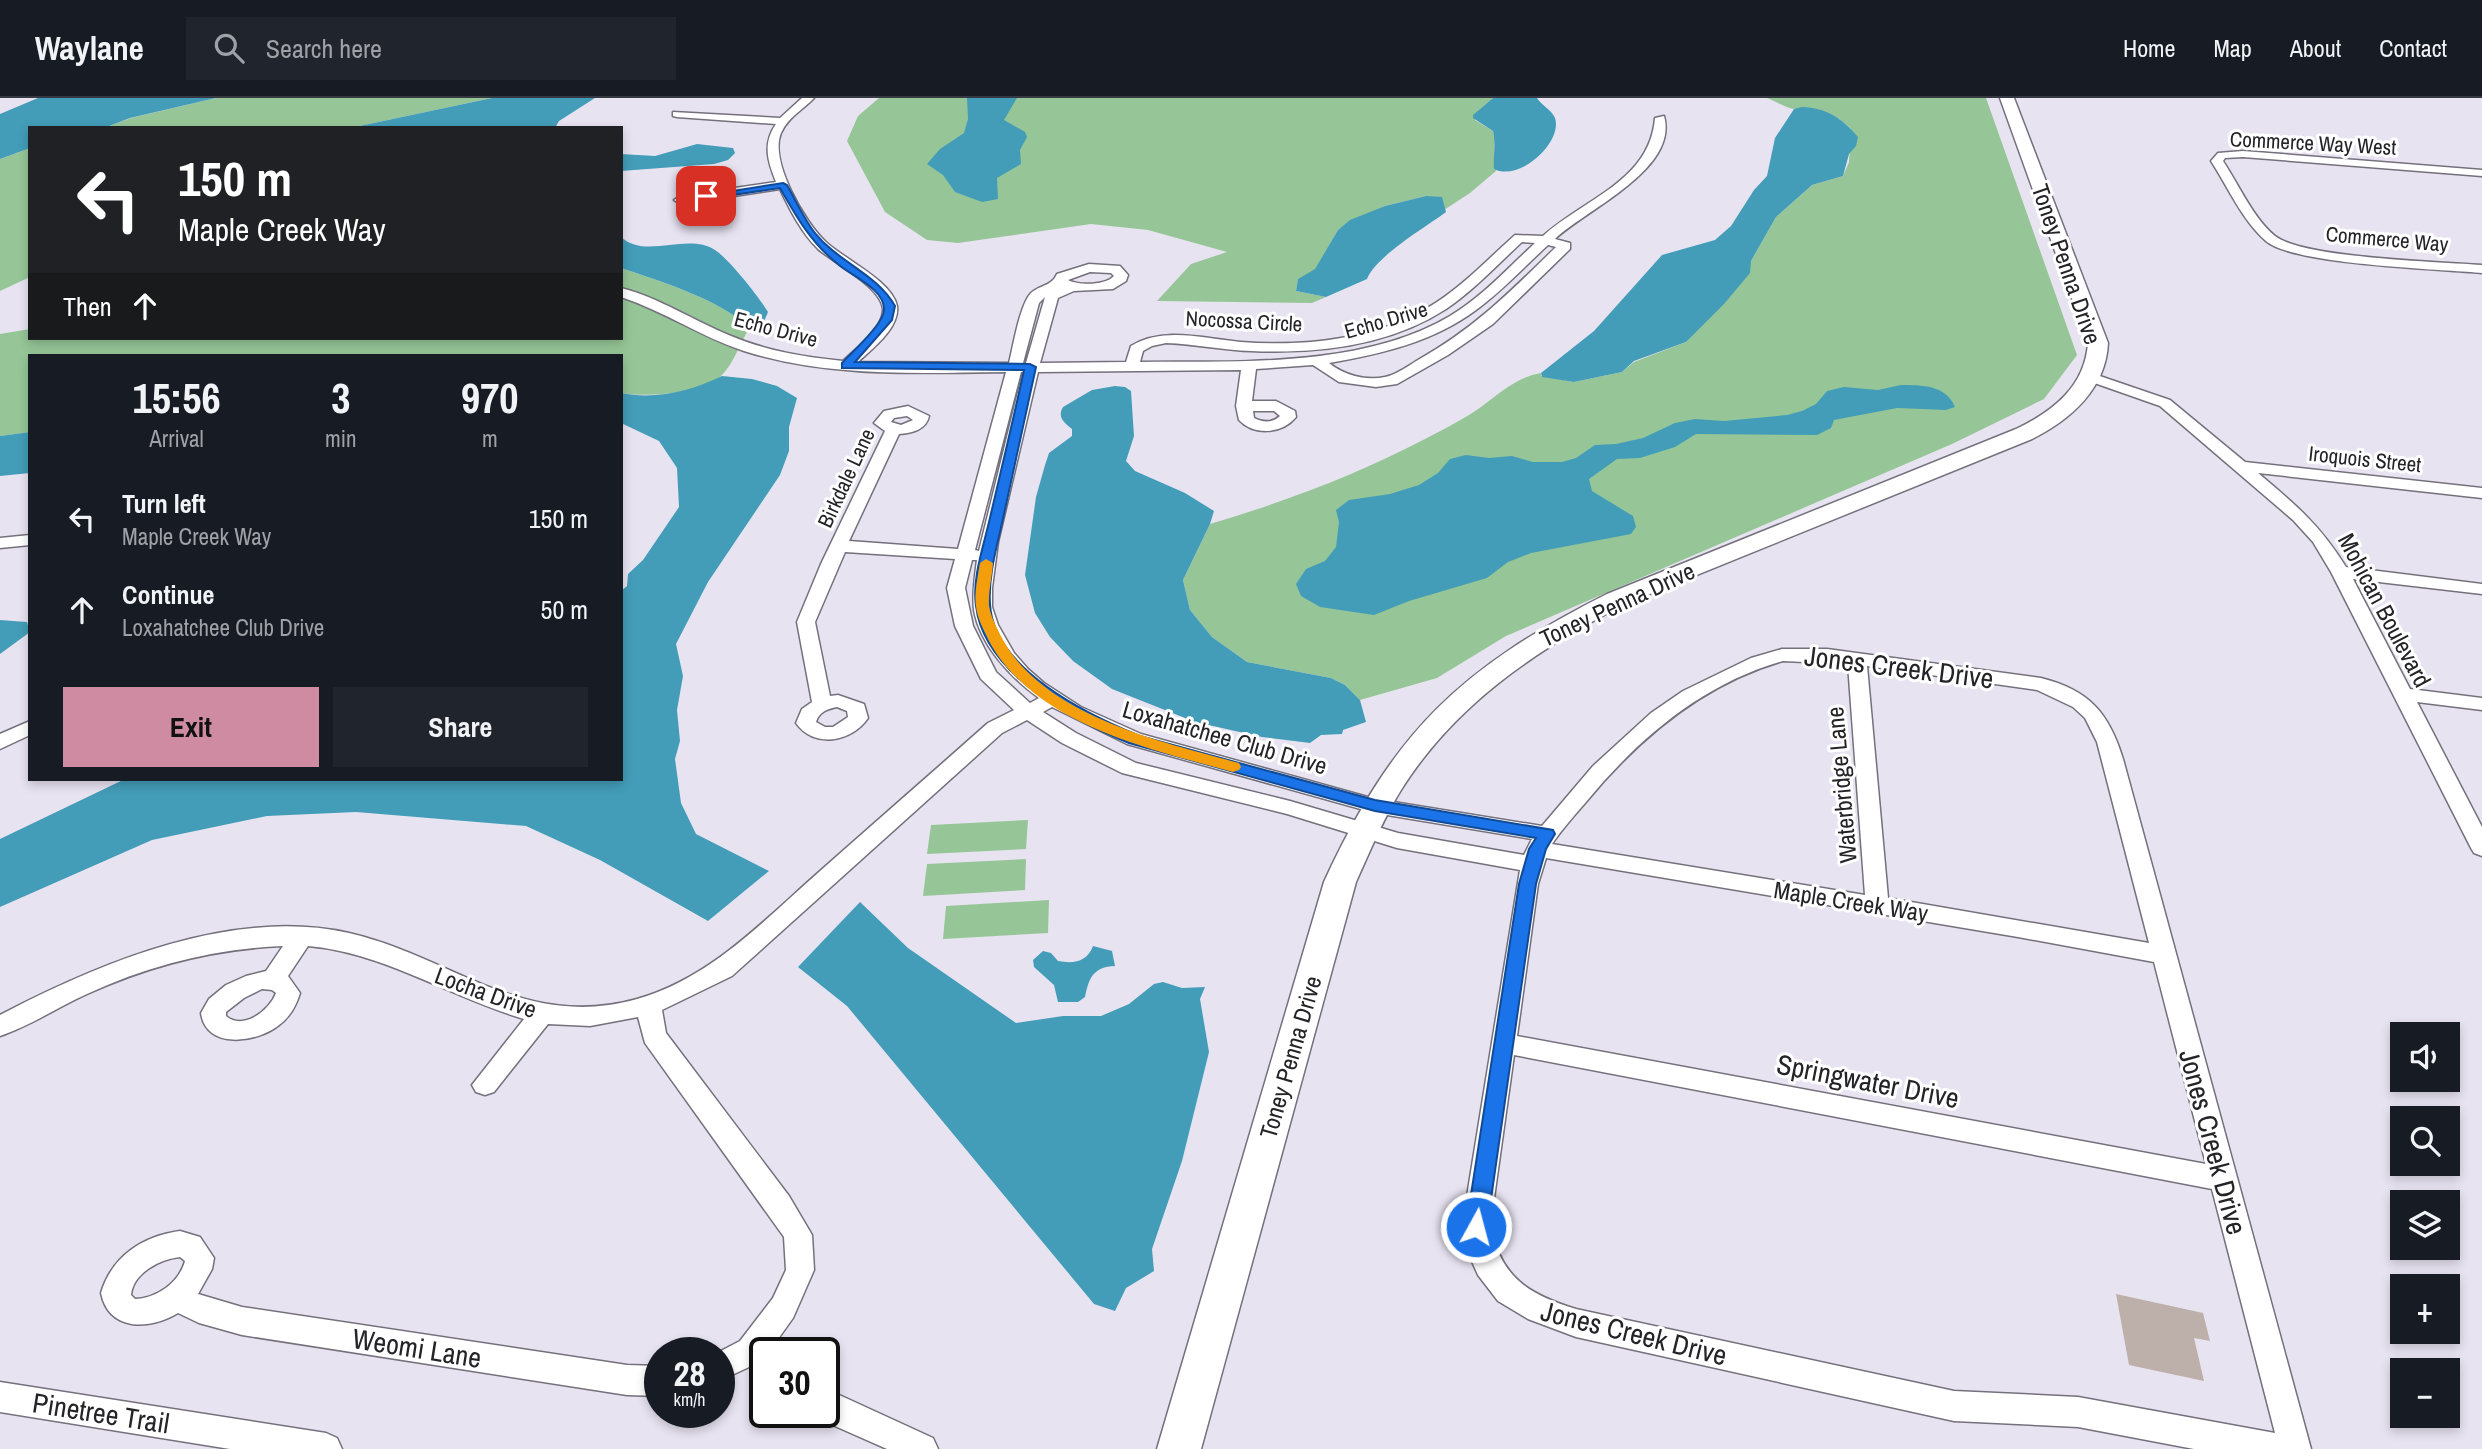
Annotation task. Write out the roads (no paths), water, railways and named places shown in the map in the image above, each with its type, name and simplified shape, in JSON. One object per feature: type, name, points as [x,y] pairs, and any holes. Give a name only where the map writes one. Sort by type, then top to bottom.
[{"type":"street","points":[[809,98],[783,121],[775,134],[771,149],[774,168],[812,235],[842,263],[881,291],[890,306],[883,327],[846,366]]},
{"type":"street","name":"Toney Penna Drive","points":[[1179,1449],[1340,882],[1369,817],[1413,751],[1441,718],[1472,689],[1540,639],[1616,599],[2024,434],[2062,413],[2078,398],[2098,354],[2093,328],[2007,98]]},
{"type":"street","points":[[677,114],[783,121]]},
{"type":"street","name":"Echo Drive","points":[[623,293],[751,348],[791,359],[846,366],[1249,366],[1314,359],[1397,344],[1436,329],[1473,306],[1583,210],[1625,183],[1648,161],[1659,140],[1660,118]]},
{"type":"street","name":"Commerce Way West","points":[[2288,248],[2271,239],[2218,158],[2243,154],[2482,173]]},
{"type":"street","points":[[680,200],[783,185]]},
{"type":"street","name":"Nocossa Circle","points":[[1132,366],[1136,349],[1148,342],[1166,339],[1280,347],[1329,343],[1382,332],[1414,320],[1441,305],[1519,238],[1547,240]]},
{"type":"street","points":[[1314,359],[1339,378],[1376,383],[1392,381],[1452,346],[1508,304],[1563,251],[1565,246],[1547,240]]},
{"type":"street","name":"Commerce Way","points":[[2288,248],[2317,254],[2482,269]]},
{"type":"street","points":[[1022,367],[1052,296],[1066,285]]},
{"type":"street","points":[[1244,406],[1249,366]]},
{"type":"street","name":"Loxahatchee Club Drive","points":[[1022,367],[1003,414],[956,588],[964,626],[988,675],[1027,711],[1069,738],[1129,768],[1369,817]]},
{"type":"street","name":"Loxahatchee Club Drive","points":[[1022,367],[988,556],[982,606],[1005,656],[1037,689],[1101,726],[1369,817]]},
{"type":"street","name":"Mohican Boulevard","points":[[2088,376],[2165,403],[2244,467],[2299,516],[2320,539],[2340,572],[2482,846]]},
{"type":"street","name":"Birkdale Lane","points":[[822,704],[806,622],[894,429]]},
{"type":"street","name":"Iroquois Street","points":[[2244,467],[2482,493]]},
{"type":"street","points":[[0,543],[28,540]]},
{"type":"street","name":"Birkdale Lane","points":[[839,546],[988,556]]},
{"type":"street","points":[[2340,572],[2482,589]]},
{"type":"street","name":"Jones Creek Drive","points":[[2276,1449],[2078,1412],[1954,1405],[1576,1323],[1531,1308],[1507,1292],[1491,1273],[1480,1250],[1476,1227],[1503,1043],[1539,849],[1629,742],[1658,717],[1700,690],[1758,662],[1782,654],[1827,654],[2041,684],[2062,691],[2093,710],[2104,735],[2295,1449]]},
{"type":"street","name":"Waterbridge Lane","points":[[1857,659],[1877,905]]},
{"type":"street","points":[[2403,694],[2482,704]]},
{"type":"street","name":"Locha Drive","points":[[0,1026],[51,998],[147,960],[242,939],[338,940],[366,947],[515,1007],[542,1014],[603,1015],[649,1006],[688,990],[723,970],[995,728],[1053,699]]},
{"type":"street","points":[[0,741],[28,728]]},
{"type":"street","name":"Maple Creek Way","points":[[1369,817],[1397,840],[1539,849]]},
{"type":"street","name":"Maple Creek Way","points":[[1369,817],[1539,849],[2164,955]]},
{"type":"street","points":[[273,980],[301,938]]},
{"type":"street","points":[[649,1006],[654,1036],[779,1205],[798,1235],[800,1270],[768,1337]]},
{"type":"street","points":[[485,1085],[542,1014]]},
{"type":"street","name":"Springwater Drive","points":[[1503,1043],[2222,1179]]},
{"type":"street","name":"Weomi Lane","points":[[178,1297],[199,1310],[243,1321],[644,1380]]},
{"type":"street","name":"Pinetree Trail","points":[[0,1397],[327,1449]]},
{"type":"street","points":[[840,1412],[922,1449]]},
{"type":"water","points":[[38,98],[216,98],[130,118],[109,126],[28,126],[28,149],[0,159],[0,114]]},
{"type":"water","points":[[492,98],[595,98],[559,121],[556,126],[359,126]]},
{"type":"water","points":[[967,98],[1017,98],[1004,120],[1025,132],[1027,137],[1020,150],[1021,164],[997,178],[998,199],[982,202],[955,192],[943,175],[927,164],[940,149],[964,133],[968,119]]},
{"type":"water","points":[[1493,98],[1537,98],[1555,118],[1556,128],[1546,148],[1527,165],[1516,170],[1504,172],[1494,169],[1493,131],[1473,118],[1473,115]]},
{"type":"water","points":[[1794,109],[1819,109],[1840,119],[1858,137],[1856,146],[1849,154],[1843,176],[1812,185],[1776,217],[1751,261],[1750,273],[1724,304],[1686,342],[1634,361],[1622,372],[1574,382],[1542,377],[1541,373],[1594,331],[1662,255],[1715,240],[1731,226],[1754,190],[1767,176],[1775,138]]},
{"type":"water","points":[[697,144],[733,148],[735,153],[728,160],[714,164],[623,171],[623,154],[655,156]]},
{"type":"water","points":[[1426,196],[1442,197],[1446,212],[1380,261],[1367,279],[1326,297],[1296,291],[1298,279],[1315,269],[1338,230],[1350,220],[1385,206]]},
{"type":"water","points":[[623,238],[642,246],[692,244],[715,250],[728,261],[768,312],[762,326],[750,327],[705,299],[623,269]]},
{"type":"water","points":[[722,376],[752,379],[777,386],[797,398],[789,427],[789,451],[780,475],[708,582],[676,644],[683,676],[677,710],[680,741],[675,759],[681,803],[696,834],[769,871],[708,921],[600,860],[526,826],[356,812],[267,816],[152,840],[0,907],[0,839],[121,781],[623,781],[623,589],[627,586],[628,574],[643,560],[679,507],[677,468],[659,441],[623,424],[623,393],[660,395],[698,386]]},
{"type":"water","points":[[1901,385],[1925,386],[1939,390],[1946,394],[1955,407],[1946,410],[1897,408],[1834,420],[1831,428],[1817,435],[1696,434],[1675,447],[1640,458],[1617,459],[1589,479],[1592,491],[1633,516],[1636,527],[1631,534],[1531,553],[1508,562],[1487,578],[1409,601],[1374,615],[1320,607],[1301,596],[1296,584],[1306,569],[1325,561],[1336,547],[1339,522],[1336,510],[1349,500],[1390,494],[1419,485],[1438,473],[1450,459],[1466,455],[1489,458],[1512,456],[1533,462],[1562,462],[1576,458],[1595,445],[1643,438],[1675,423],[1695,419],[1724,421],[1787,415],[1816,404],[1827,391],[1844,387],[1878,390]]},
{"type":"water","points":[[1115,386],[1131,391],[1134,436],[1126,461],[1135,471],[1185,493],[1214,511],[1183,580],[1190,610],[1212,637],[1247,662],[1331,678],[1345,685],[1360,700],[1366,722],[1343,730],[1342,734],[1321,735],[1310,743],[1262,737],[1195,722],[1112,689],[1073,661],[1050,637],[1035,613],[1025,575],[1036,497],[1049,453],[1072,436],[1072,429],[1061,417],[1063,407],[1092,390]]},
{"type":"water","points":[[28,432],[28,473],[0,476],[0,436]]},
{"type":"water","points":[[0,620],[27,622],[28,633],[0,654]]},
{"type":"water","points":[[860,902],[908,948],[1016,1023],[1063,1016],[1101,1016],[1129,1004],[1154,984],[1163,982],[1182,988],[1205,987],[1200,999],[1209,1052],[1182,1161],[1152,1249],[1154,1271],[1126,1288],[1115,1311],[1094,1304],[847,1006],[798,967]]},
{"type":"water","points":[[1093,946],[1112,951],[1115,966],[1097,971],[1088,984],[1085,997],[1078,1002],[1058,1002],[1054,985],[1034,967],[1033,960],[1043,951],[1051,953],[1058,961],[1075,962],[1084,959]]}]
